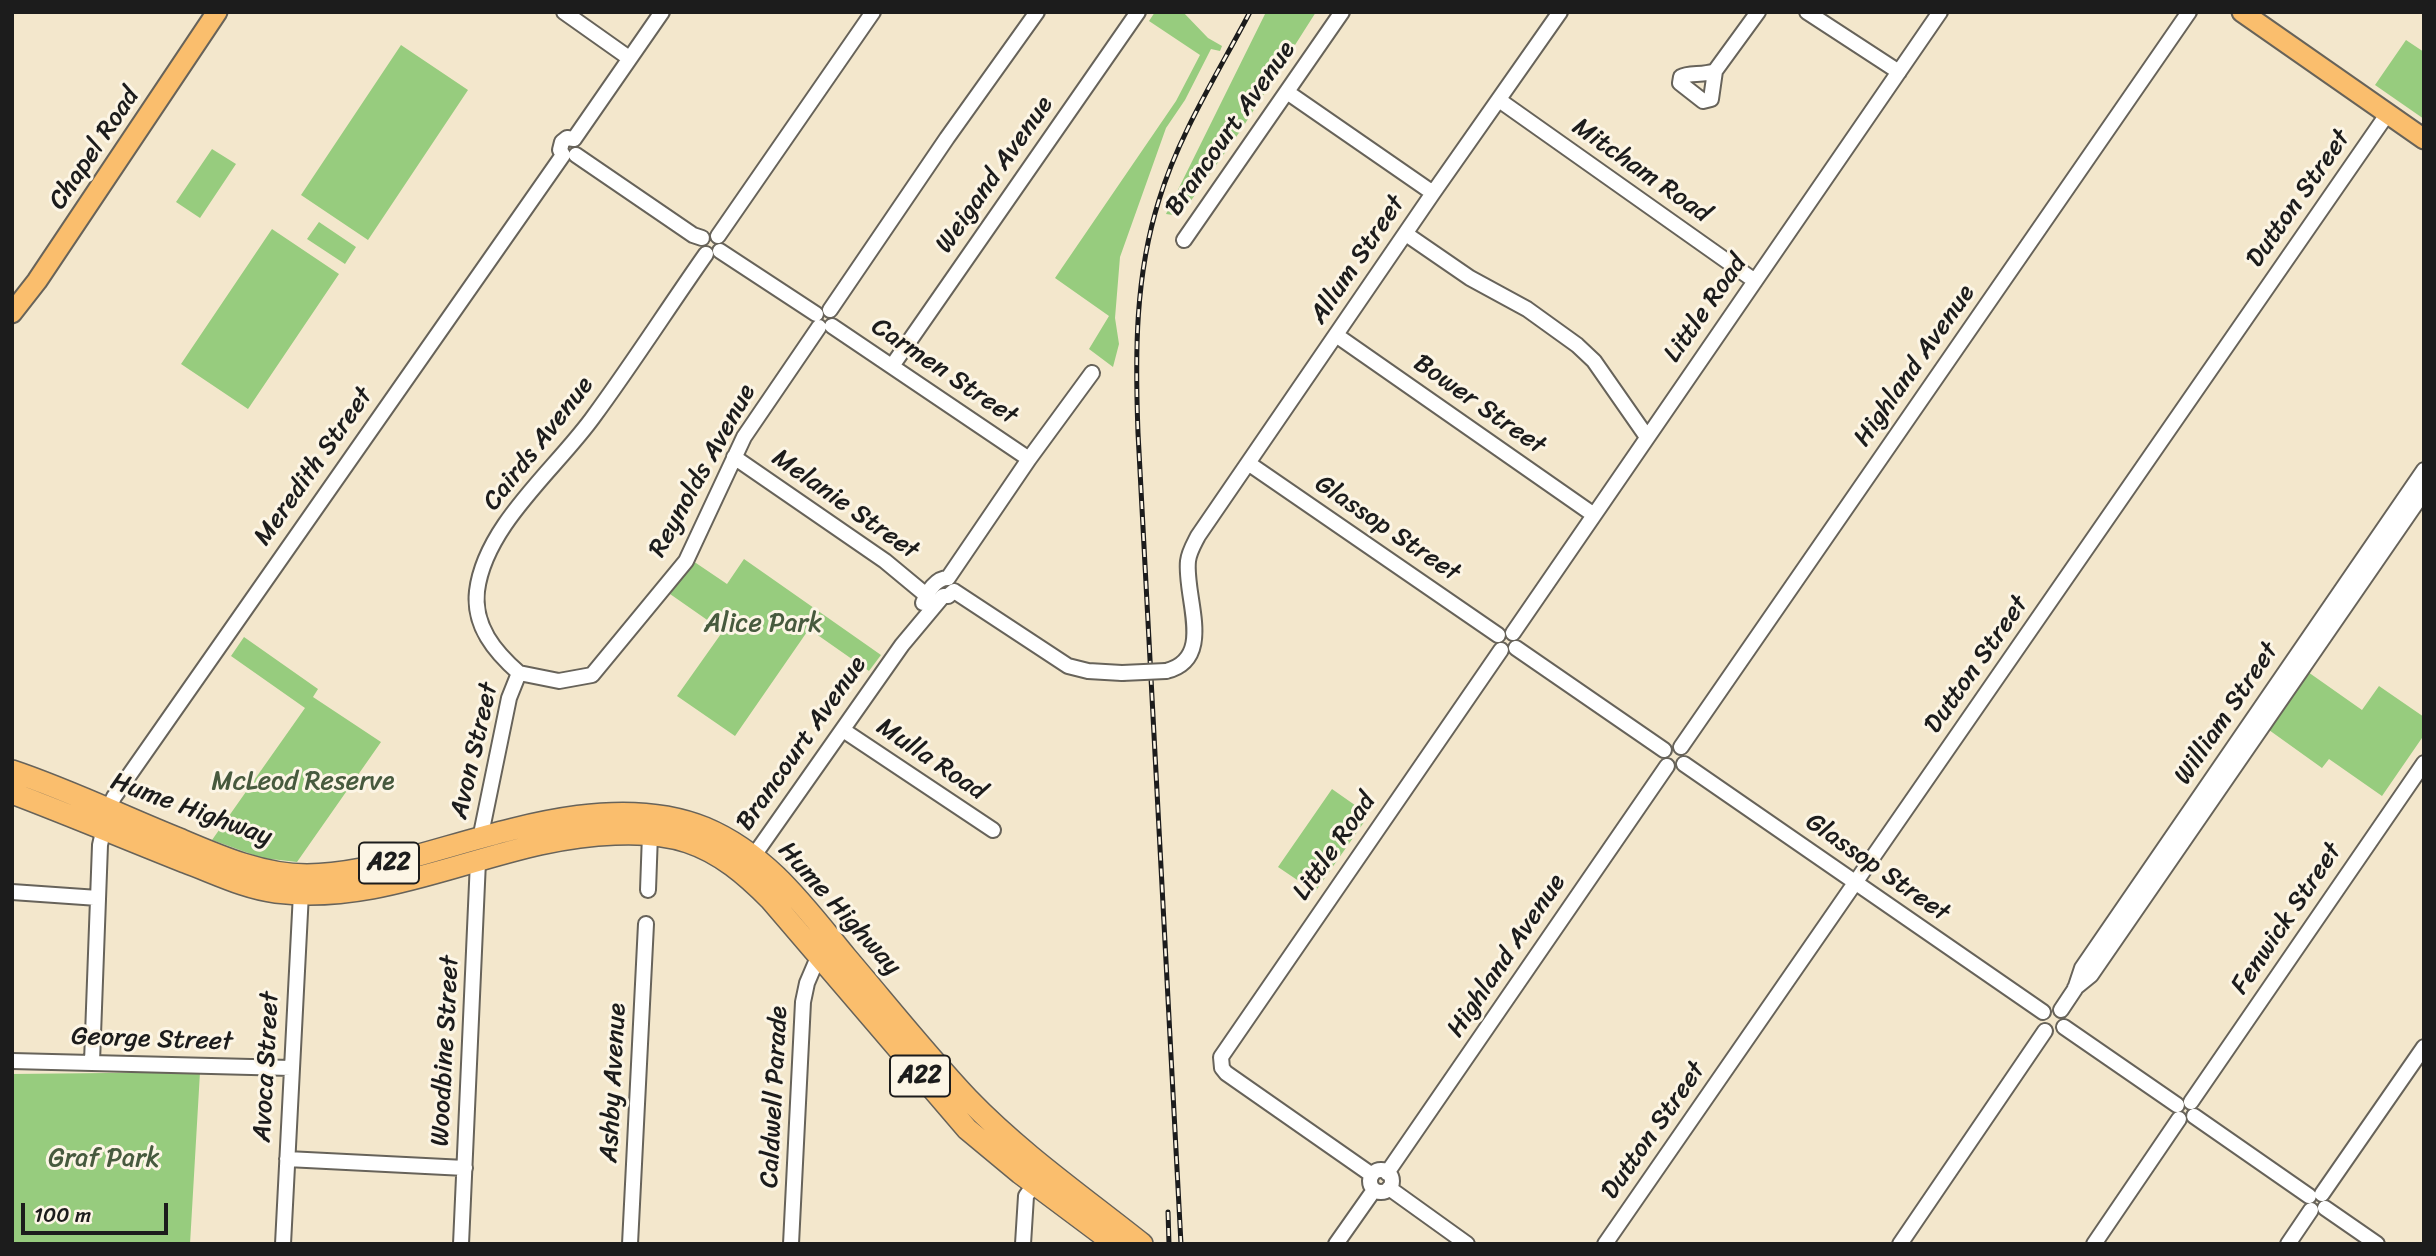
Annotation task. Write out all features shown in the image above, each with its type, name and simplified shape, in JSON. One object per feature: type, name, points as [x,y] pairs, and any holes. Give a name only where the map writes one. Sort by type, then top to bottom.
[{"type":"highway","name":"Hume Highway","points":[[12,771],[106,820],[253,887],[275,892],[337,892],[402,881],[563,839],[599,834],[650,834],[688,842],[748,864],[770,899],[953,1115],[984,1144],[1040,1176],[1142,1244]]},
{"type":"highway","name":"Hume Highway","points":[[12,793],[246,865],[305,875],[354,870],[572,816],[647,815],[671,818],[706,829],[748,864],[795,896],[965,1095],[1006,1136],[1040,1176],[1115,1244]]},
{"type":"main road","name":"Chapel Road","points":[[12,313],[45,271],[218,12]]},
{"type":"main road","points":[[2254,16],[2424,139]]},
{"type":"street","points":[[564,12],[629,58],[662,12]]},
{"type":"street","name":"Cairds Avenue","points":[[519,673],[501,657],[488,639],[479,617],[477,593],[486,562],[500,534],[517,508],[593,419],[715,247],[873,12]]},
{"type":"street","name":"Reynolds Avenue","points":[[519,673],[559,681],[592,675],[686,561],[744,437],[947,138],[1037,12]]},
{"type":"street","name":"Weigand Avenue","points":[[892,366],[1138,12]]},
{"type":"street","name":"Brancourt Avenue","points":[[1184,240],[1342,12]]},
{"type":"street","name":"Allum Street","points":[[945,587],[1068,666],[1088,671],[1122,673],[1166,671],[1187,662],[1194,648],[1188,560],[1198,536],[1560,12]]},
{"type":"street","points":[[1715,71],[1758,12]]},
{"type":"street","points":[[1807,12],[1899,72]]},
{"type":"street","name":"Little Road","points":[[1372,1175],[1226,1073],[1221,1063],[1223,1052],[1940,12]]},
{"type":"street","name":"Highland Avenue","points":[[1681,747],[2189,12]]},
{"type":"street","name":"Meredith Street","points":[[106,820],[114,797],[221,643],[570,155],[560,150],[562,142],[567,138],[574,139],[629,58]]},
{"type":"street","points":[[1287,92],[1433,193]]},
{"type":"street","name":"Mitcham Road","points":[[1499,100],[1755,281]]},
{"type":"street","name":"Dutton Street","points":[[1605,1244],[2388,113]]},
{"type":"street","points":[[570,155],[702,239],[701,247],[715,247]]},
{"type":"street","points":[[1406,234],[1470,278],[1527,309],[1577,345],[1594,361],[1647,437]]},
{"type":"street","name":"Carmen Street","points":[[715,247],[1029,459]]},
{"type":"street","name":"Bower Street","points":[[1336,335],[1594,515]]},
{"type":"street","name":"Brancourt Avenue","points":[[748,864],[945,587],[1029,459],[1092,373]]},
{"type":"street","name":"Melanie Street","points":[[734,457],[913,583],[926,595]]},
{"type":"street","name":"Glassop Street","points":[[1248,463],[1664,750]]},
{"type":"street","name":"William Street","points":[[2075,989],[2082,968],[2424,470]]},
{"type":"street","name":"William Street","points":[[2061,1010],[2075,989],[2091,975],[2424,492]]},
{"type":"street","name":"Brancourt Avenue","points":[[902,645],[926,595],[945,587]]},
{"type":"street","name":"Avon Street","points":[[480,839],[509,698],[519,673]]},
{"type":"street","name":"Mulla Road","points":[[843,730],[993,830]]},
{"type":"street","points":[[1672,745],[1681,747],[1685,753],[1684,764],[1678,768],[1667,766],[1662,760],[1664,750],[1672,745]]},
{"type":"street","name":"Fenwick Street","points":[[2094,1244],[2424,763]]},
{"type":"street","name":"Glassop Street","points":[[1684,764],[2043,1012]]},
{"type":"street","name":"Highland Avenue","points":[[1387,1173],[1667,766]]},
{"type":"street","points":[[92,1062],[100,845],[106,820]]},
{"type":"street","points":[[648,890],[650,834]]},
{"type":"street","name":"Woodbine Street","points":[[461,1244],[478,861]]},
{"type":"street","points":[[12,892],[98,898]]},
{"type":"street","name":"Avoca Street","points":[[282,1244],[301,894]]},
{"type":"street","name":"Ashby Avenue","points":[[630,1244],[646,924]]},
{"type":"street","name":"Caldwell Parade","points":[[791,1244],[803,1002],[819,955]]},
{"type":"street","points":[[2053,1008],[2061,1010],[2066,1020],[2064,1027],[2053,1033],[2045,1031],[2040,1020],[2043,1012],[2053,1008]]},
{"type":"street","points":[[2064,1027],[2377,1244]]},
{"type":"street","points":[[1900,1244],[2045,1031]]},
{"type":"street","points":[[2288,1244],[2423,1052]]},
{"type":"street","name":"George Street","points":[[12,1061],[291,1068]]},
{"type":"street","points":[[286,1159],[465,1168]]},
{"type":"street","points":[[1336,1244],[1382,1189],[1392,1182],[1387,1173],[1377,1171],[1372,1175],[1370,1185],[1382,1189],[1467,1244]]},
{"type":"street","points":[[1023,1244],[1026,1196],[1040,1176]]},
{"type":"green space","points":[[1155,12],[1183,12],[1208,38],[1222,46],[1220,51],[1211,49],[1185,100],[1166,128],[1120,257],[1115,318],[1119,344],[1113,367],[1089,349],[1109,316],[1055,278],[1176,101],[1200,55],[1149,21]]},
{"type":"green space","points":[[1266,12],[1316,12],[1241,130],[1180,216],[1166,214]]},
{"type":"green space","points":[[2406,40],[2424,52],[2424,119],[2375,85]]},
{"type":"green space","points":[[401,45],[468,90],[368,240],[301,195]]},
{"type":"green space","points":[[212,149],[236,164],[200,218],[176,202]]},
{"type":"green space","points":[[319,222],[356,247],[345,264],[307,239]]},
{"type":"green space","points":[[272,229],[339,274],[248,409],[181,364]]},
{"type":"green space","name":"Alice Park","points":[[744,559],[881,655],[869,671],[809,629],[735,736],[677,696],[723,631],[670,594],[693,561],[727,584]]},
{"type":"green space","name":"McLeod Reserve","points":[[244,637],[318,689],[313,697],[381,742],[297,862],[262,858],[212,840],[305,708],[231,656]]},
{"type":"green space","points":[[2308,672],[2362,710],[2379,686],[2424,717],[2424,735],[2382,796],[2329,759],[2322,768],[2269,730]]},
{"type":"green space","points":[[1332,789],[1369,815],[1315,892],[1278,867]]},
{"type":"green space","name":"Graf Park","points":[[200,1072],[190,1244],[12,1244],[12,1074]]},
{"type":"railway","points":[[1181,1244],[1138,433],[1138,315],[1145,257],[1167,175],[1200,104],[1250,12]]},
{"type":"railway","points":[[1168,1212],[1169,1244]]}]
